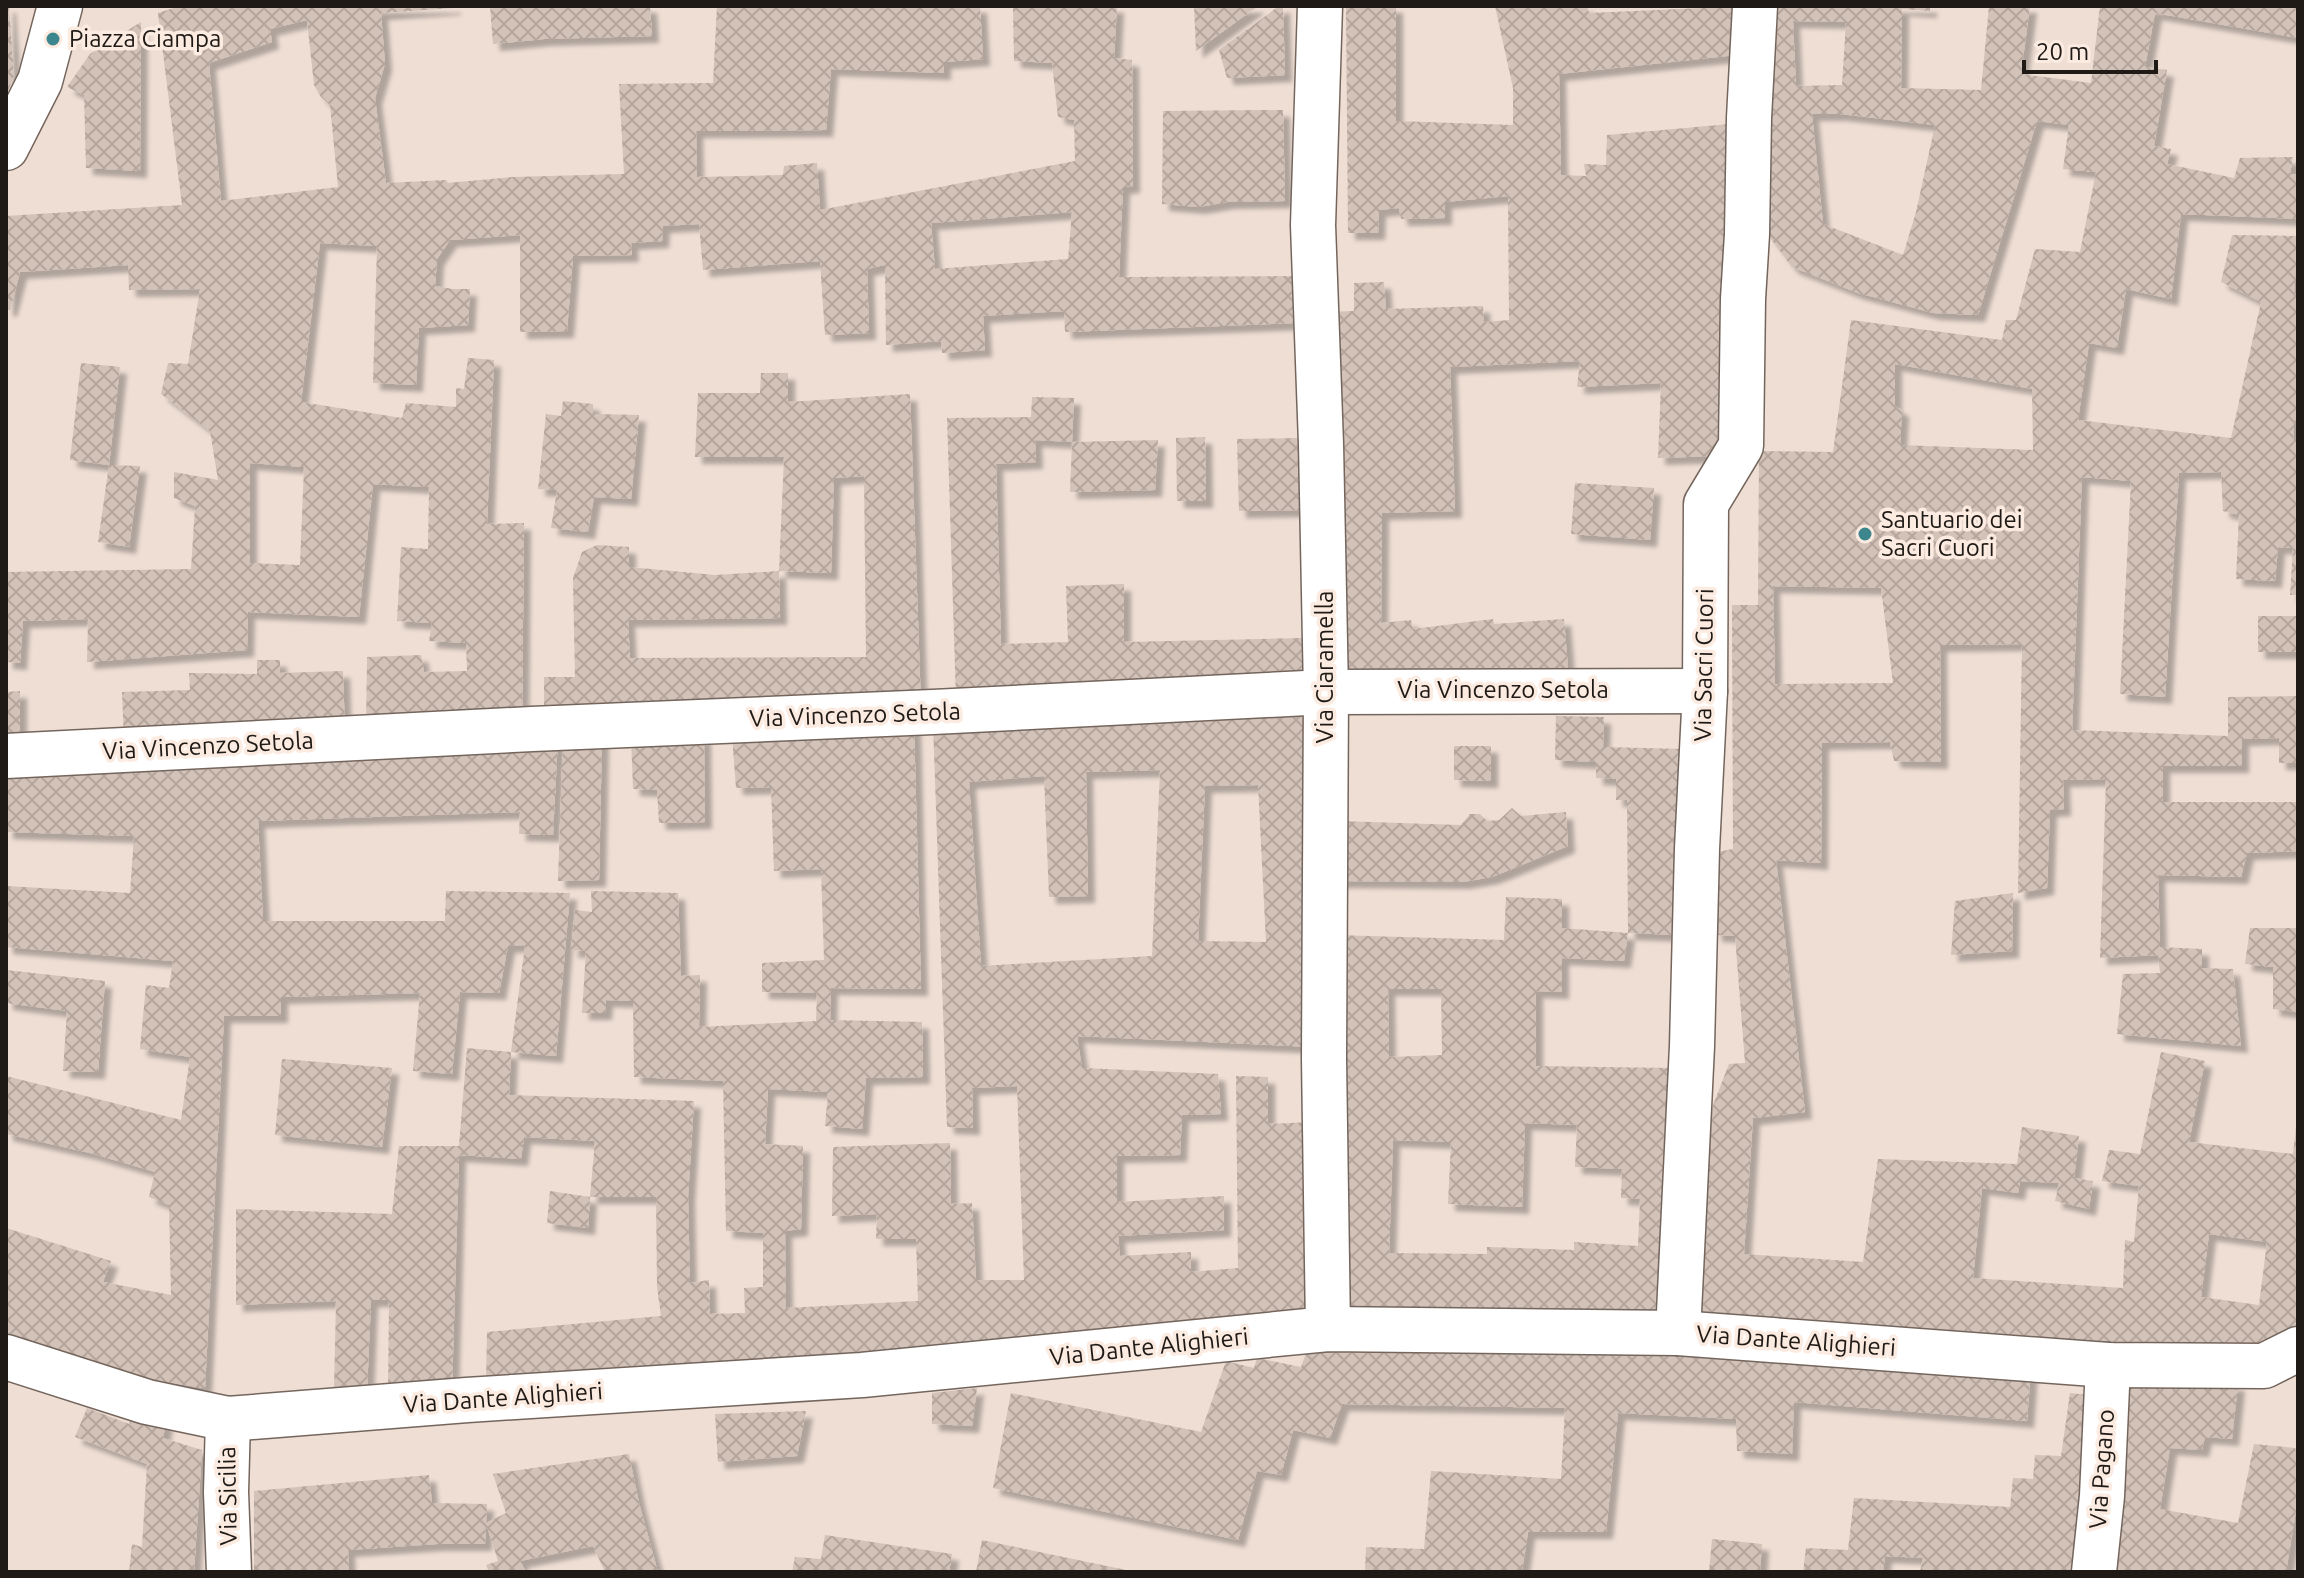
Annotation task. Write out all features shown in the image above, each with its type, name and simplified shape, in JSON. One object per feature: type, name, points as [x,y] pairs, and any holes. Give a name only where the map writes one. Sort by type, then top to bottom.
[{"type":"street","points":[[6,148],[40,81],[60,6]]},
{"type":"street","name":"Via Ciaramella","points":[[1320,6],[1313,225],[1326,692],[1324,1059],[1328,1329]]},
{"type":"street","name":"Via Sacri Cuori","points":[[1678,1333],[1705,691],[1706,504],[1741,446],[1743,299],[1755,6]]},
{"type":"street","name":"Via Vincenzo Setola","points":[[6,756],[1326,692],[1705,691]]},
{"type":"street","name":"Via Dante Alighieri","points":[[6,1357],[147,1402],[228,1419],[467,1400],[862,1375],[1328,1329],[1678,1333],[2108,1365],[2264,1366],[2298,1349]]},
{"type":"street","name":"Via Pagano","points":[[2094,1572],[2102,1496],[2108,1365]]},
{"type":"street","name":"Via Sicilia","points":[[228,1419],[226,1492],[229,1572]]},
{"type":"building","points":[[6,6],[9,6],[14,76],[6,96]]},
{"type":"building","points":[[180,6],[454,6],[381,13],[385,64],[375,98],[386,183],[446,180],[448,183],[512,177],[624,174],[619,84],[713,83],[717,6],[980,6],[983,59],[944,62],[944,73],[831,69],[826,130],[696,131],[697,177],[783,175],[784,166],[817,163],[820,210],[1075,161],[1074,120],[1058,117],[1052,63],[1014,61],[1013,6],[1117,6],[1114,58],[1132,60],[1133,186],[1123,187],[1119,277],[1296,276],[1297,323],[1065,332],[1064,311],[983,316],[985,350],[942,353],[941,341],[886,345],[885,265],[867,269],[869,333],[825,335],[820,261],[703,270],[699,224],[663,226],[662,241],[631,243],[632,255],[573,256],[567,331],[520,332],[520,235],[450,240],[437,259],[435,286],[470,289],[468,325],[419,328],[416,385],[373,383],[377,246],[320,243],[301,402],[402,418],[406,403],[456,407],[456,388],[464,389],[468,358],[494,360],[487,524],[524,523],[522,722],[366,730],[367,657],[421,655],[424,672],[467,671],[466,643],[429,641],[432,623],[397,621],[401,547],[428,549],[429,487],[373,484],[359,617],[248,612],[247,650],[87,662],[88,619],[23,621],[20,663],[6,662],[6,572],[191,569],[195,506],[174,498],[174,472],[218,480],[210,431],[161,394],[168,363],[188,364],[200,289],[129,290],[128,265],[20,272],[10,310],[6,309],[6,216],[182,205],[158,13]],"holes":[[[307,20],[314,85],[330,105],[338,187],[221,201],[209,63],[272,42],[270,29]],[[1072,212],[1068,259],[935,269],[931,223]],[[250,463],[304,467],[300,565],[250,563]]]},
{"type":"building","points":[[490,6],[650,6],[652,36],[544,39],[493,44]]},
{"type":"building","points":[[1194,6],[1258,6],[1196,51]]},
{"type":"building","points":[[1283,6],[1285,75],[1227,78],[1219,50]]},
{"type":"building","points":[[1346,6],[1396,6],[1396,121],[1513,125],[1513,88],[1495,6],[1587,6],[1589,13],[1748,6],[1746,54],[1559,74],[1561,175],[1586,176],[1584,164],[1606,165],[1607,135],[1741,123],[1723,318],[1718,456],[1658,458],[1661,383],[1577,387],[1580,361],[1450,367],[1455,511],[1382,513],[1381,623],[1411,620],[1413,629],[1493,619],[1494,624],[1564,619],[1568,668],[1346,669],[1328,312],[1354,311],[1354,283],[1384,282],[1386,309],[1483,306],[1484,322],[1509,320],[1508,196],[1445,202],[1445,218],[1401,219],[1399,208],[1379,210],[1378,233],[1348,233]]},
{"type":"building","points":[[1764,6],[1930,6],[1930,11],[1902,9],[1901,88],[1981,90],[1989,6],[2030,6],[2021,74],[2091,83],[2100,6],[2298,6],[2298,38],[2155,13],[2145,67],[2167,70],[2154,146],[2171,149],[2167,164],[2234,178],[2240,158],[2293,157],[2290,174],[2298,174],[2298,219],[2181,214],[2171,299],[2126,289],[2117,348],[2089,343],[2078,420],[2231,438],[2261,302],[2221,282],[2232,235],[2298,236],[2294,294],[2298,296],[2298,413],[2293,443],[2298,442],[2298,595],[2290,595],[2293,548],[2278,547],[2275,581],[2236,579],[2239,515],[2223,511],[2221,472],[2179,473],[2165,697],[2120,694],[2131,481],[2082,477],[2072,730],[2228,736],[2228,697],[2298,696],[2298,763],[2279,763],[2279,738],[2242,739],[2242,766],[2163,766],[2163,802],[2298,802],[2298,851],[2247,853],[2241,877],[2158,875],[2160,947],[2202,949],[2202,968],[2233,969],[2241,1046],[2117,1034],[2123,974],[2160,973],[2158,955],[2100,958],[2106,779],[2063,780],[2064,809],[2050,810],[2047,888],[2018,893],[2022,644],[1940,645],[1941,762],[1894,761],[1890,742],[1822,743],[1821,863],[1776,860],[1805,1112],[1753,1118],[1744,1254],[1863,1262],[1878,1159],[2017,1164],[2022,1127],[2079,1136],[2074,1178],[2093,1181],[2089,1209],[2055,1201],[2059,1183],[2020,1181],[2018,1193],[1982,1188],[1973,1278],[2123,1288],[2125,1240],[2134,1242],[2139,1186],[2102,1181],[2109,1150],[2140,1154],[2161,1052],[2205,1061],[2189,1142],[2293,1154],[2298,1127],[2298,1329],[2261,1352],[2215,1354],[1690,1312],[1701,1136],[1729,1064],[1745,1063],[1735,936],[1715,935],[1712,853],[1733,849],[1732,605],[1758,605],[1759,451],[1833,452],[1851,320],[2002,340],[2006,320],[2016,320],[2035,249],[2080,252],[2096,172],[2063,169],[2069,125],[2037,121],[1978,315],[1933,313],[1858,293],[1792,267],[1768,235]],"holes":[[[1793,21],[1846,22],[1842,85],[1796,86]],[[1812,114],[1840,114],[1935,125],[1903,255],[1823,224]],[[1895,364],[2032,389],[2033,450],[1900,445],[1902,410],[1895,406]],[[1773,586],[1881,588],[1893,683],[1775,684]],[[2209,1234],[2267,1242],[2259,1305],[2201,1297]]]},
{"type":"building","points":[[141,22],[140,171],[86,168],[84,95],[67,87],[90,54]]},
{"type":"building","points":[[1283,110],[1285,201],[1227,202],[1199,207],[1162,204],[1163,111]]},
{"type":"building","points":[[81,363],[120,367],[109,465],[70,460]]},
{"type":"building","points":[[761,373],[788,373],[788,402],[910,394],[921,705],[544,721],[544,677],[575,677],[573,578],[582,552],[597,545],[629,547],[629,567],[715,575],[779,571],[784,457],[695,457],[698,393],[760,393]],"holes":[[[864,476],[866,657],[630,658],[628,620],[780,618],[779,571],[831,573],[834,478]]]},
{"type":"building","points":[[1032,397],[1074,398],[1072,442],[1035,440],[1036,462],[996,464],[1001,644],[1068,642],[1066,586],[1124,584],[1124,642],[1304,638],[1307,683],[956,699],[947,418],[1031,417]]},
{"type":"building","points":[[563,401],[593,404],[593,414],[639,415],[631,499],[594,497],[588,532],[551,528],[557,490],[538,489],[546,414],[561,416]]},
{"type":"building","points":[[1205,437],[1206,501],[1177,501],[1176,438]]},
{"type":"building","points":[[1303,438],[1303,510],[1239,511],[1237,439]]},
{"type":"building","points":[[1158,440],[1155,490],[1070,492],[1072,442]]},
{"type":"building","points":[[109,465],[140,466],[129,547],[98,542]]},
{"type":"building","points":[[1575,483],[1654,488],[1650,540],[1571,534]]},
{"type":"building","points":[[2258,616],[2298,616],[2298,652],[2258,652]]},
{"type":"building","points":[[257,660],[280,660],[280,673],[343,671],[345,733],[124,740],[122,692],[190,690],[189,673],[257,674]]},
{"type":"building","points":[[20,691],[20,743],[6,744],[6,692]]},
{"type":"building","points":[[1306,705],[1313,1047],[1077,1036],[1082,1068],[1218,1074],[1221,1114],[1182,1115],[1180,1155],[1117,1156],[1117,1202],[1224,1196],[1224,1230],[1118,1236],[1120,1256],[1191,1252],[1191,1272],[1238,1268],[1236,1076],[1268,1077],[1268,1124],[1312,1122],[1317,1317],[486,1386],[487,1332],[661,1316],[657,1287],[656,1197],[590,1197],[595,1141],[524,1137],[521,1159],[459,1155],[452,1389],[388,1392],[389,1300],[371,1300],[367,1391],[334,1390],[336,1301],[236,1305],[236,1209],[392,1214],[399,1146],[459,1146],[467,1048],[511,1052],[509,1095],[694,1101],[688,1197],[690,1283],[709,1280],[710,1314],[745,1313],[744,1288],[763,1287],[763,1233],[726,1231],[723,1081],[634,1077],[633,1001],[606,1000],[605,1013],[582,1013],[586,950],[571,951],[575,910],[592,912],[591,891],[678,893],[681,976],[700,975],[699,1027],[816,1021],[817,993],[762,992],[762,963],[824,960],[821,869],[774,871],[771,787],[736,788],[732,735],[914,723],[921,989],[831,988],[830,1020],[922,1022],[923,1077],[866,1078],[862,1129],[825,1126],[828,1092],[768,1089],[765,1144],[803,1146],[801,1229],[785,1231],[786,1308],[918,1301],[916,1239],[876,1239],[877,1214],[832,1216],[833,1147],[950,1143],[951,1204],[972,1203],[976,1280],[1024,1280],[1017,1086],[972,1088],[973,1128],[947,1127],[933,722]],"holes":[[[1160,770],[1152,956],[981,966],[969,782],[1044,776],[1049,897],[1088,896],[1086,772]],[[1258,785],[1266,942],[1198,941],[1205,786]]]},
{"type":"building","points":[[1556,716],[1604,717],[1603,747],[1684,749],[1679,935],[1628,933],[1627,800],[1616,800],[1616,779],[1596,778],[1596,762],[1555,760]]},
{"type":"building","points":[[704,736],[705,822],[659,823],[657,790],[633,789],[631,737]]},
{"type":"building","points":[[558,737],[553,835],[519,834],[520,812],[258,821],[263,921],[445,921],[446,891],[570,893],[556,1056],[511,1052],[525,945],[508,946],[499,993],[460,992],[452,1074],[413,1071],[420,993],[281,997],[281,1016],[224,1016],[205,1388],[138,1378],[6,1337],[6,1228],[111,1261],[103,1282],[171,1295],[169,1205],[149,1197],[155,1172],[6,1134],[6,1076],[181,1120],[190,1057],[140,1049],[146,985],[169,988],[173,961],[6,947],[6,886],[130,893],[134,836],[6,832],[6,770]]},
{"type":"building","points":[[602,738],[599,880],[558,881],[563,739]]},
{"type":"building","points":[[1454,746],[1491,746],[1491,781],[1454,780]]},
{"type":"building","points":[[1512,808],[1521,816],[1566,812],[1568,846],[1492,877],[1463,882],[1333,881],[1338,821],[1461,825],[1470,814],[1480,814],[1487,821],[1499,820]]},
{"type":"building","points":[[2013,893],[2012,951],[1951,955],[1955,901]]},
{"type":"building","points":[[1506,897],[1562,899],[1562,928],[1628,933],[1624,961],[1562,958],[1562,992],[1536,991],[1536,1066],[1672,1068],[1665,1312],[1339,1316],[1335,935],[1504,940]],"holes":[[[1388,989],[1441,989],[1442,1055],[1389,1057]],[[1525,1123],[1577,1125],[1575,1167],[1622,1169],[1621,1198],[1640,1199],[1638,1246],[1574,1242],[1574,1250],[1487,1247],[1487,1254],[1389,1253],[1393,1140],[1451,1142],[1448,1204],[1522,1207]]]},
{"type":"building","points":[[2250,928],[2298,928],[2298,1012],[2273,1009],[2273,967],[2245,964]]},
{"type":"building","points":[[6,970],[105,981],[98,1072],[63,1071],[67,1011],[6,1003]]},
{"type":"building","points":[[282,1059],[392,1068],[382,1147],[275,1135]]},
{"type":"building","points":[[550,1191],[590,1197],[588,1228],[547,1223]]},
{"type":"building","points":[[1576,1343],[2031,1369],[2027,1421],[1794,1402],[1792,1454],[1737,1451],[1736,1419],[1618,1413],[1606,1532],[1528,1532],[1522,1572],[1365,1572],[1366,1547],[1424,1549],[1431,1471],[1561,1479],[1565,1408],[1342,1404],[1330,1438],[1293,1430],[1281,1475],[1257,1471],[1238,1540],[993,1488],[1011,1393],[1201,1432],[1226,1361],[1254,1368],[1257,1358],[1301,1367],[1309,1345]]},
{"type":"building","points":[[2119,1380],[2238,1384],[2232,1439],[2205,1437],[2202,1450],[2170,1448],[2160,1509],[2238,1523],[2254,1444],[2295,1448],[2298,1455],[2298,1498],[2286,1572],[2104,1572]]},
{"type":"building","points":[[977,1388],[972,1426],[932,1424],[932,1393]]},
{"type":"building","points":[[2070,1393],[2097,1396],[2076,1572],[1920,1572],[1923,1558],[1885,1556],[1883,1572],[1803,1572],[1806,1548],[1848,1550],[1854,1498],[2010,1507],[2013,1478],[2033,1479],[2035,1455],[2061,1456]]},
{"type":"building","points":[[87,1408],[129,1424],[134,1411],[166,1422],[163,1438],[202,1450],[194,1572],[129,1572],[132,1544],[142,1547],[147,1464],[75,1437]]},
{"type":"building","points":[[806,1411],[797,1456],[718,1462],[715,1414]]},
{"type":"building","points":[[629,1454],[658,1572],[605,1572],[593,1546],[520,1561],[526,1572],[489,1572],[486,1565],[498,1561],[486,1523],[506,1513],[493,1474]]},
{"type":"building","points":[[429,1475],[432,1503],[487,1504],[485,1544],[348,1550],[349,1572],[254,1572],[254,1491]]},
{"type":"building","points":[[825,1535],[952,1554],[949,1572],[792,1572],[795,1557],[821,1559]]},
{"type":"building","points":[[1712,1539],[1762,1544],[1760,1572],[1709,1572]]},
{"type":"building","points":[[982,1540],[1131,1571],[1131,1572],[976,1572]]},
{"type":"place","name":"Piazza Ciampa","points":[[53,39]]},
{"type":"place","name":"Santuario dei Sacri Cuori","points":[[1865,534]]}]
